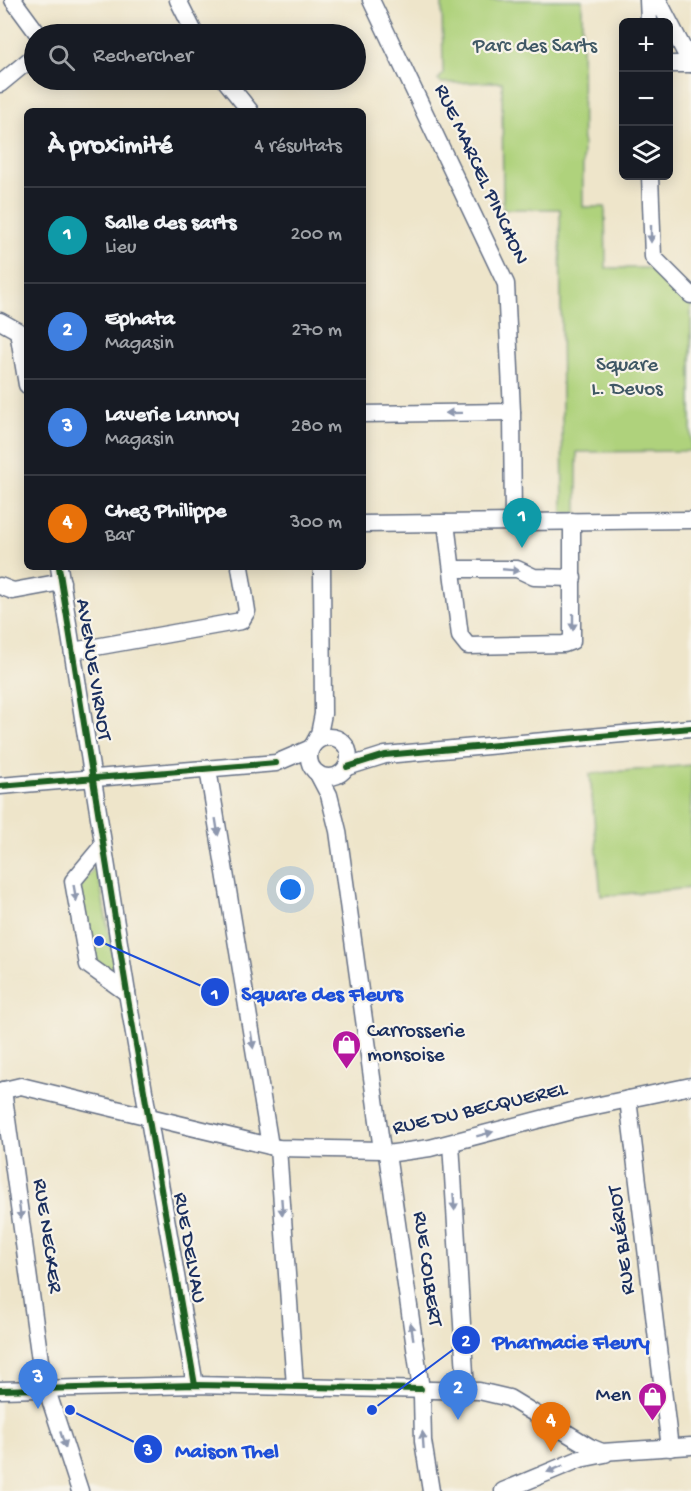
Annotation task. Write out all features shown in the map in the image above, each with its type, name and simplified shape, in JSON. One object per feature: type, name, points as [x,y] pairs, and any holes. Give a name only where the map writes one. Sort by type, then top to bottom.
[{"type":"street","points":[[13,0],[31,24]]},
{"type":"street","points":[[178,0],[190,24]]},
{"type":"street","name":"RUE MARCEL PINCHON","points":[[371,0],[505,278],[509,298],[513,522]]},
{"type":"street","points":[[648,0],[648,18]]},
{"type":"street","points":[[658,0],[691,64],[673,64]]},
{"type":"street","points":[[0,84],[24,64]]},
{"type":"street","points":[[233,90],[248,108]]},
{"type":"street","points":[[650,180],[652,257],[691,295]]},
{"type":"street","points":[[0,321],[23,326]]},
{"type":"street","points":[[366,414],[512,412]]},
{"type":"street","points":[[366,524],[691,520]]},
{"type":"street","points":[[447,523],[460,636],[468,645],[568,643],[573,636],[572,521]]},
{"type":"street","points":[[453,569],[517,569],[534,577],[573,578]]},
{"type":"street","points":[[73,651],[241,621],[247,611],[240,570]]},
{"type":"street","points":[[322,570],[322,722],[309,759],[329,795],[338,831]]},
{"type":"street","points":[[0,586],[13,591],[60,575]]},
{"type":"street","name":"AVENUE VIRNOT","points":[[60,575],[127,993]]},
{"type":"street","points":[[323,669],[333,717],[349,756],[339,795],[338,831]]},
{"type":"street","points":[[276,763],[326,738],[337,739],[357,751],[385,755],[691,728]]},
{"type":"street","points":[[0,786],[276,763],[334,777],[346,768],[385,755]]},
{"type":"street","points":[[208,769],[274,1147],[295,1386]]},
{"type":"street","name":"RUE COLBERT","points":[[338,831],[421,1389],[423,1441],[430,1491]]},
{"type":"street","points":[[103,845],[74,881],[77,902],[88,965],[127,993]]},
{"type":"street","name":"RUE DELVAU","points":[[127,993],[195,1385]]},
{"type":"street","name":"RUE DU BECQUEREL","points":[[1,1090],[21,1086],[274,1147],[384,1152],[450,1143],[628,1099],[691,1086]]},
{"type":"street","name":"RUE NECKER","points":[[1,1090],[46,1388],[80,1491]]},
{"type":"street","name":"RUE BLÉRIOT","points":[[628,1099],[670,1448]]},
{"type":"street","points":[[450,1143],[466,1390]]},
{"type":"street","points":[[0,1390],[195,1385],[466,1390],[503,1396],[590,1448],[609,1453]]},
{"type":"street","points":[[503,1491],[580,1459],[609,1453],[691,1446]]},
{"type":"green space","points":[[442,0],[582,0],[583,207],[605,207],[606,268],[649,268],[691,304],[691,451],[577,452],[577,513],[563,513],[560,209],[503,209],[502,82],[442,83],[438,80],[443,74]]},
{"type":"green space","points":[[691,765],[691,888],[601,896],[590,774]]},
{"type":"green space","points":[[95,868],[98,872],[115,969],[111,974],[92,962],[79,885]]},
{"type":"cycle path","points":[[59,570],[127,993],[195,1385]]},
{"type":"cycle path","points":[[347,767],[385,755],[691,728]]},
{"type":"cycle path","points":[[0,786],[276,763]]},
{"type":"cycle path","points":[[0,1390],[195,1385],[421,1389]]},
{"type":"place","name":"Salle des sarts","points":[[522,548]]},
{"type":"place","name":"Square des Fleurs","points":[[99,941]]},
{"type":"place","name":"Carrosserie monsoise","points":[[346,1070]]},
{"type":"place","name":"Laverie Lannoy","points":[[38,1409]]},
{"type":"place","name":"Maison Thel","points":[[70,1410]]},
{"type":"place","name":"Pharmacie Fleury","points":[[372,1410]]},
{"type":"place","name":"Ephata","points":[[458,1420]]},
{"type":"place","name":"Men","points":[[652,1422]]},
{"type":"place","name":"Chez Philippe","points":[[551,1452]]},
{"type":"park label","name":"Parc des Sarts","points":[[535,47]]},
{"type":"park label","name":"Square L. Devos","points":[[627,378]]}]
